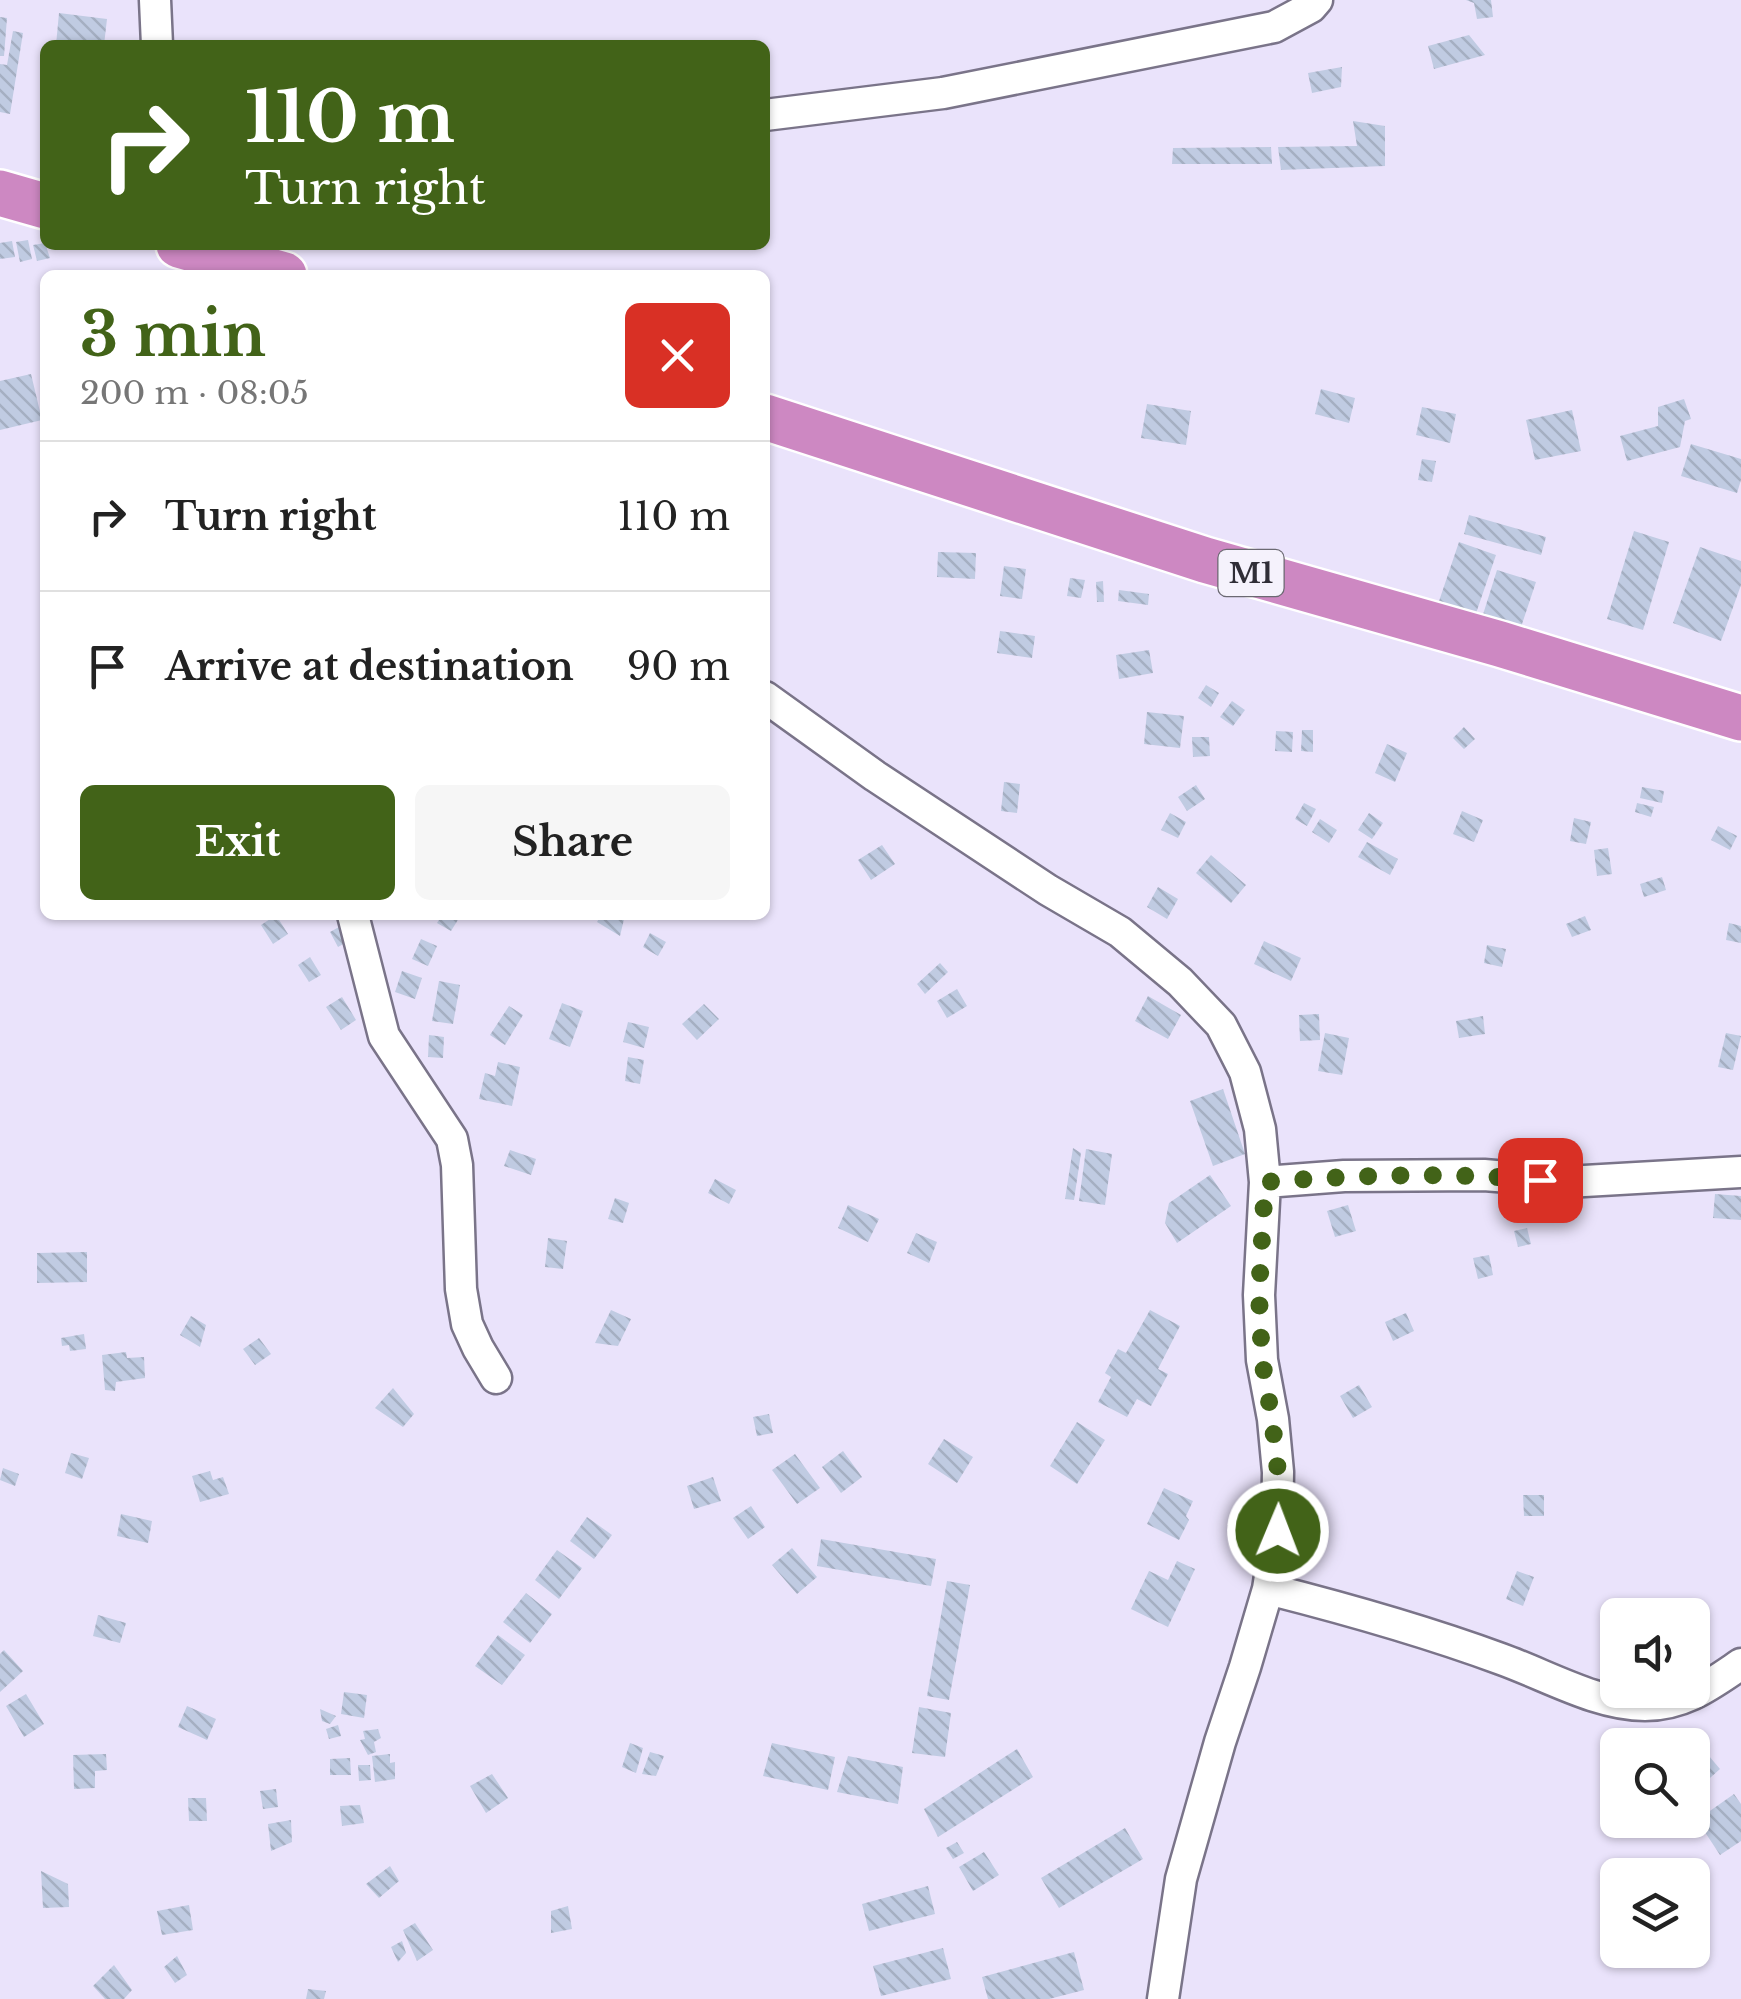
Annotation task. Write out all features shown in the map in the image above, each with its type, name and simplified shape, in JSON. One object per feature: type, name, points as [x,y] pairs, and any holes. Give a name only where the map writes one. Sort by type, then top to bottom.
[{"type":"highway","points":[[0,193],[40,205]]},
{"type":"highway","points":[[196,250],[266,270]]},
{"type":"highway","name":"M1","points":[[770,419],[1205,560],[1741,718]]},
{"type":"street","points":[[155,0],[156,40]]},
{"type":"street","points":[[770,114],[943,93],[1274,27],[1317,0]]},
{"type":"street","points":[[770,700],[875,776],[1048,890],[1120,932],[1180,982],[1220,1025],[1245,1072],[1260,1130],[1265,1182],[1259,1295],[1262,1360],[1278,1472],[1278,1531],[1268,1589],[1181,1879],[1163,1999]]},
{"type":"street","points":[[354,920],[384,1036],[452,1140],[458,1165],[461,1290],[467,1324],[496,1378]]},
{"type":"street","points":[[1265,1182],[1344,1176],[1484,1175],[1567,1182],[1741,1172]]},
{"type":"street","points":[[1268,1589],[1428,1634],[1612,1702],[1676,1702],[1698,1693],[1741,1664]]},
{"type":"building","points":[[1466,0],[1491,0],[1493,17],[1477,19],[1474,3]]},
{"type":"building","points":[[59,13],[107,19],[105,40],[56,40]]},
{"type":"building","points":[[0,17],[7,18],[4,56],[0,56]]},
{"type":"building","points":[[13,31],[23,33],[10,114],[0,112],[0,64],[7,65]]},
{"type":"building","points":[[1469,35],[1485,55],[1434,69],[1428,46]]},
{"type":"building","points":[[1342,67],[1341,87],[1312,93],[1308,73]]},
{"type":"building","points":[[1353,121],[1385,126],[1385,166],[1281,170],[1278,147],[1357,146]]},
{"type":"building","points":[[1271,147],[1272,164],[1172,164],[1173,148]]},
{"type":"building","points":[[28,240],[32,259],[20,262],[16,242]]},
{"type":"building","points":[[12,241],[15,257],[0,259],[0,243]]},
{"type":"building","points":[[40,244],[40,250],[47,250],[50,258],[37,261],[33,245]]},
{"type":"building","points":[[31,374],[40,420],[0,430],[0,381]]},
{"type":"building","points":[[1321,389],[1355,398],[1349,423],[1315,414]]},
{"type":"building","points":[[1684,399],[1691,419],[1685,421],[1680,447],[1627,461],[1620,436],[1658,426],[1658,407]]},
{"type":"building","points":[[1147,404],[1191,411],[1186,445],[1141,438]]},
{"type":"building","points":[[1422,407],[1456,414],[1450,443],[1416,435]]},
{"type":"building","points":[[1572,410],[1581,451],[1535,460],[1526,420]]},
{"type":"building","points":[[1691,444],[1741,459],[1737,493],[1681,476]]},
{"type":"building","points":[[1422,459],[1436,461],[1432,482],[1418,480]]},
{"type":"building","points":[[1469,515],[1546,537],[1541,555],[1464,534]]},
{"type":"building","points":[[1634,531],[1669,542],[1643,630],[1607,619]]},
{"type":"building","points":[[1459,542],[1496,555],[1473,622],[1436,610]]},
{"type":"building","points":[[1700,547],[1741,561],[1741,585],[1721,641],[1673,623]]},
{"type":"building","points":[[938,552],[976,553],[975,579],[937,577]]},
{"type":"building","points":[[1004,566],[1026,569],[1022,599],[1000,596]]},
{"type":"building","points":[[1497,570],[1536,582],[1518,636],[1480,624]]},
{"type":"building","points":[[1070,578],[1085,580],[1081,598],[1067,596]]},
{"type":"building","points":[[1103,581],[1104,602],[1097,602],[1096,582]]},
{"type":"building","points":[[1119,590],[1149,594],[1148,605],[1118,601]]},
{"type":"building","points":[[1000,631],[1035,636],[1032,658],[997,653]]},
{"type":"building","points":[[1149,650],[1153,673],[1119,679],[1116,655]]},
{"type":"building","points":[[1206,685],[1219,693],[1211,707],[1198,698]]},
{"type":"building","points":[[1232,701],[1245,710],[1233,726],[1220,717]]},
{"type":"building","points":[[1147,712],[1184,716],[1180,748],[1144,744]]},
{"type":"building","points":[[1464,727],[1475,739],[1464,749],[1453,738]]},
{"type":"building","points":[[1302,730],[1313,730],[1313,752],[1301,751]]},
{"type":"building","points":[[1276,731],[1293,732],[1292,752],[1275,751]]},
{"type":"building","points":[[1192,737],[1209,737],[1210,756],[1193,757]]},
{"type":"building","points":[[1387,744],[1407,753],[1395,782],[1375,773]]},
{"type":"building","points":[[1004,782],[1020,784],[1017,813],[1001,811]]},
{"type":"building","points":[[1196,785],[1205,799],[1187,811],[1178,797]]},
{"type":"building","points":[[1642,787],[1664,791],[1662,803],[1640,798]]},
{"type":"building","points":[[1304,803],[1316,809],[1307,826],[1295,819]]},
{"type":"building","points":[[1637,803],[1654,807],[1651,817],[1635,812]]},
{"type":"building","points":[[1462,811],[1483,820],[1474,842],[1453,834]]},
{"type":"building","points":[[1170,813],[1186,822],[1178,838],[1161,830]]},
{"type":"building","points":[[1369,813],[1383,823],[1372,839],[1358,830]]},
{"type":"building","points":[[1574,818],[1591,822],[1586,844],[1570,841]]},
{"type":"building","points":[[1320,819],[1337,830],[1329,843],[1312,832]]},
{"type":"building","points":[[1718,826],[1737,836],[1730,850],[1711,840]]},
{"type":"building","points":[[1367,842],[1398,859],[1390,875],[1358,857]]},
{"type":"building","points":[[882,845],[895,864],[871,880],[858,860]]},
{"type":"building","points":[[1608,848],[1612,874],[1597,876],[1594,850]]},
{"type":"building","points":[[1211,855],[1246,885],[1231,903],[1196,873]]},
{"type":"building","points":[[1662,877],[1666,890],[1644,897],[1640,884]]},
{"type":"building","points":[[1158,887],[1178,899],[1167,919],[1147,907]]},
{"type":"building","points":[[1585,916],[1591,930],[1572,937],[1566,924]]},
{"type":"building","points":[[279,920],[288,934],[273,944],[261,925]]},
{"type":"building","points":[[439,920],[458,920],[451,931],[437,923]]},
{"type":"building","points":[[624,920],[620,936],[597,922]]},
{"type":"building","points":[[1729,923],[1741,926],[1741,943],[1726,940]]},
{"type":"building","points":[[339,927],[347,942],[338,947],[330,932]]},
{"type":"building","points":[[650,933],[666,942],[658,956],[643,947]]},
{"type":"building","points":[[421,939],[437,946],[428,966],[412,959]]},
{"type":"building","points":[[1264,941],[1301,958],[1291,981],[1254,964]]},
{"type":"building","points":[[1487,945],[1506,949],[1502,967],[1484,963]]},
{"type":"building","points":[[310,957],[321,975],[309,982],[298,965]]},
{"type":"building","points":[[940,963],[948,972],[925,994],[917,984]]},
{"type":"building","points":[[402,971],[422,978],[415,999],[395,992]]},
{"type":"building","points":[[439,981],[460,985],[453,1024],[432,1021]]},
{"type":"building","points":[[957,989],[967,1006],[947,1018],[937,1001]]},
{"type":"building","points":[[1148,996],[1181,1015],[1168,1039],[1135,1021]]},
{"type":"building","points":[[342,997],[356,1020],[341,1030],[326,1007]]},
{"type":"building","points":[[562,1003],[583,1011],[570,1047],[549,1039]]},
{"type":"building","points":[[704,1004],[719,1019],[697,1040],[682,1024]]},
{"type":"building","points":[[509,1006],[523,1015],[505,1045],[490,1035]]},
{"type":"building","points":[[1319,1014],[1320,1040],[1300,1041],[1299,1015]]},
{"type":"building","points":[[1483,1016],[1485,1034],[1459,1038],[1456,1021]]},
{"type":"building","points":[[628,1022],[649,1027],[644,1048],[623,1042]]},
{"type":"building","points":[[1325,1033],[1349,1038],[1342,1075],[1318,1071]]},
{"type":"building","points":[[1726,1033],[1741,1036],[1733,1070],[1718,1067]]},
{"type":"building","points":[[429,1035],[444,1037],[443,1058],[428,1057]]},
{"type":"building","points":[[628,1057],[644,1060],[640,1084],[625,1081]]},
{"type":"building","points":[[498,1062],[520,1067],[512,1106],[479,1099],[485,1073],[495,1076]]},
{"type":"building","points":[[1223,1089],[1245,1154],[1213,1166],[1190,1101]]},
{"type":"building","points":[[1073,1148],[1081,1153],[1074,1200],[1065,1199]]},
{"type":"building","points":[[1086,1149],[1112,1154],[1105,1205],[1079,1201]]},
{"type":"building","points":[[510,1150],[536,1159],[531,1175],[504,1166]]},
{"type":"building","points":[[1210,1175],[1231,1206],[1177,1243],[1165,1223],[1169,1203]]},
{"type":"building","points":[[715,1179],[736,1190],[729,1204],[708,1193]]},
{"type":"building","points":[[1715,1194],[1741,1196],[1741,1220],[1713,1218]]},
{"type":"building","points":[[615,1198],[629,1203],[623,1223],[608,1219]]},
{"type":"building","points":[[848,1205],[879,1219],[868,1242],[838,1228]]},
{"type":"building","points":[[1348,1205],[1356,1231],[1335,1237],[1327,1211]]},
{"type":"building","points":[[1527,1228],[1531,1244],[1518,1247],[1514,1231]]},
{"type":"building","points":[[916,1233],[937,1242],[929,1263],[907,1253]]},
{"type":"building","points":[[548,1238],[567,1241],[563,1269],[545,1267]]},
{"type":"building","points":[[87,1252],[87,1282],[37,1283],[37,1253]]},
{"type":"building","points":[[1489,1255],[1493,1275],[1478,1279],[1473,1258]]},
{"type":"building","points":[[611,1310],[631,1319],[618,1346],[595,1343]]},
{"type":"building","points":[[1150,1310],[1180,1326],[1158,1369],[1168,1374],[1151,1406],[1137,1399],[1127,1417],[1098,1402],[1111,1377],[1105,1373],[1118,1349],[1126,1353]]},
{"type":"building","points":[[1406,1313],[1414,1331],[1393,1341],[1385,1322]]},
{"type":"building","points":[[191,1316],[206,1325],[200,1347],[180,1335]]},
{"type":"building","points":[[84,1334],[86,1349],[70,1351],[69,1345],[62,1346],[61,1338]]},
{"type":"building","points":[[259,1338],[271,1354],[255,1365],[243,1349]]},
{"type":"building","points":[[126,1352],[127,1358],[144,1357],[145,1378],[116,1382],[115,1391],[105,1390],[102,1355]]},
{"type":"building","points":[[1359,1385],[1372,1407],[1353,1418],[1340,1396]]},
{"type":"building","points":[[393,1388],[414,1414],[403,1427],[375,1408]]},
{"type":"building","points":[[769,1414],[773,1433],[757,1436],[753,1417]]},
{"type":"building","points":[[1077,1422],[1105,1440],[1077,1484],[1050,1466]]},
{"type":"building","points":[[944,1439],[973,1457],[957,1483],[928,1464]]},
{"type":"building","points":[[843,1451],[862,1477],[841,1493],[822,1467]]},
{"type":"building","points":[[71,1453],[89,1458],[82,1479],[65,1473]]},
{"type":"building","points":[[795,1454],[820,1488],[797,1504],[772,1470]]},
{"type":"building","points":[[3,1468],[19,1474],[15,1486],[0,1480]]},
{"type":"building","points":[[210,1471],[213,1480],[223,1477],[229,1494],[200,1502],[192,1476]]},
{"type":"building","points":[[713,1477],[721,1501],[694,1509],[687,1486]]},
{"type":"building","points":[[1164,1488],[1193,1501],[1179,1540],[1147,1524]]},
{"type":"building","points":[[1523,1495],[1544,1495],[1544,1516],[1524,1516]]},
{"type":"building","points":[[751,1506],[765,1527],[748,1539],[733,1518]]},
{"type":"building","points":[[121,1514],[152,1521],[148,1543],[117,1536]]},
{"type":"building","points":[[587,1517],[612,1535],[594,1559],[570,1541]]},
{"type":"building","points":[[821,1539],[936,1559],[931,1586],[817,1566]]},
{"type":"building","points":[[792,1548],[817,1577],[797,1594],[772,1565]]},
{"type":"building","points":[[557,1550],[582,1568],[559,1599],[535,1580]]},
{"type":"building","points":[[1177,1561],[1195,1569],[1168,1627],[1131,1609],[1149,1571],[1168,1580]]},
{"type":"building","points":[[1517,1571],[1534,1577],[1523,1606],[1506,1599]]},
{"type":"building","points":[[947,1581],[970,1585],[949,1700],[927,1696]]},
{"type":"building","points":[[526,1593],[552,1614],[530,1643],[503,1622]]},
{"type":"building","points":[[98,1615],[126,1623],[120,1643],[93,1636]]},
{"type":"building","points":[[498,1635],[525,1655],[502,1685],[475,1666]]},
{"type":"building","points":[[4,1650],[23,1671],[0,1692],[0,1654]]},
{"type":"building","points":[[344,1692],[367,1695],[364,1718],[341,1714]]},
{"type":"building","points":[[26,1694],[44,1724],[24,1737],[6,1706]]},
{"type":"building","points":[[187,1706],[216,1719],[207,1740],[178,1727]]},
{"type":"building","points":[[919,1707],[951,1713],[945,1757],[912,1753]]},
{"type":"building","points":[[320,1709],[336,1716],[330,1724],[322,1721]]},
{"type":"building","points":[[338,1725],[341,1736],[329,1739],[326,1729]]},
{"type":"building","points":[[378,1729],[381,1738],[374,1742],[376,1752],[368,1755],[360,1740],[365,1739],[363,1731]]},
{"type":"building","points":[[630,1743],[643,1748],[636,1773],[622,1767]]},
{"type":"building","points":[[772,1743],[835,1757],[828,1790],[763,1776]]},
{"type":"building","points":[[1017,1749],[1033,1777],[938,1837],[924,1809]]},
{"type":"building","points":[[650,1752],[664,1756],[656,1776],[642,1774]]},
{"type":"building","points":[[106,1754],[107,1770],[95,1771],[95,1788],[74,1789],[73,1755]]},
{"type":"building","points":[[390,1754],[390,1763],[395,1762],[395,1779],[375,1782],[372,1756]]},
{"type":"building","points":[[848,1756],[903,1767],[898,1804],[837,1792]]},
{"type":"building","points":[[1710,1757],[1720,1769],[1710,1778]]},
{"type":"building","points":[[350,1758],[351,1775],[330,1775],[330,1759]]},
{"type":"building","points":[[358,1765],[370,1765],[371,1780],[359,1781]]},
{"type":"building","points":[[492,1774],[508,1798],[486,1813],[470,1786]]},
{"type":"building","points":[[276,1789],[278,1807],[263,1809],[260,1791]]},
{"type":"building","points":[[1734,1794],[1741,1804],[1741,1841],[1720,1855],[1709,1838],[1710,1811]]},
{"type":"building","points":[[188,1798],[206,1798],[207,1821],[189,1821]]},
{"type":"building","points":[[360,1805],[364,1823],[342,1826],[340,1806]]},
{"type":"building","points":[[291,1820],[292,1842],[271,1851],[268,1824]]},
{"type":"building","points":[[1125,1828],[1143,1859],[1059,1908],[1041,1878]]},
{"type":"building","points":[[957,1842],[964,1853],[953,1859],[946,1848]]},
{"type":"building","points":[[984,1852],[999,1875],[973,1891],[959,1867]]},
{"type":"building","points":[[390,1866],[399,1881],[379,1898],[366,1884]]},
{"type":"building","points":[[41,1871],[68,1884],[69,1907],[43,1908]]},
{"type":"building","points":[[928,1886],[935,1914],[869,1931],[862,1904]]},
{"type":"building","points":[[189,1905],[193,1930],[162,1935],[157,1911]]},
{"type":"building","points":[[568,1906],[572,1929],[551,1933],[551,1911]]},
{"type":"building","points":[[415,1923],[433,1950],[417,1961],[403,1930]]},
{"type":"building","points":[[402,1941],[406,1953],[398,1962],[391,1947]]},
{"type":"building","points":[[943,1948],[951,1979],[881,1996],[873,1966]]},
{"type":"building","points":[[1074,1952],[1084,1990],[1049,1999],[988,1999],[982,1977]]},
{"type":"building","points":[[177,1956],[187,1975],[175,1983],[164,1967]]},
{"type":"building","points":[[114,1965],[132,1990],[124,1999],[105,1999],[93,1986]]},
{"type":"building","points":[[308,1989],[326,1991],[324,1999],[306,1999]]},
{"type":"route","points":[[1278,1531],[1278,1472],[1262,1360],[1259,1295],[1265,1182],[1344,1176],[1484,1175],[1540,1180]]}]
